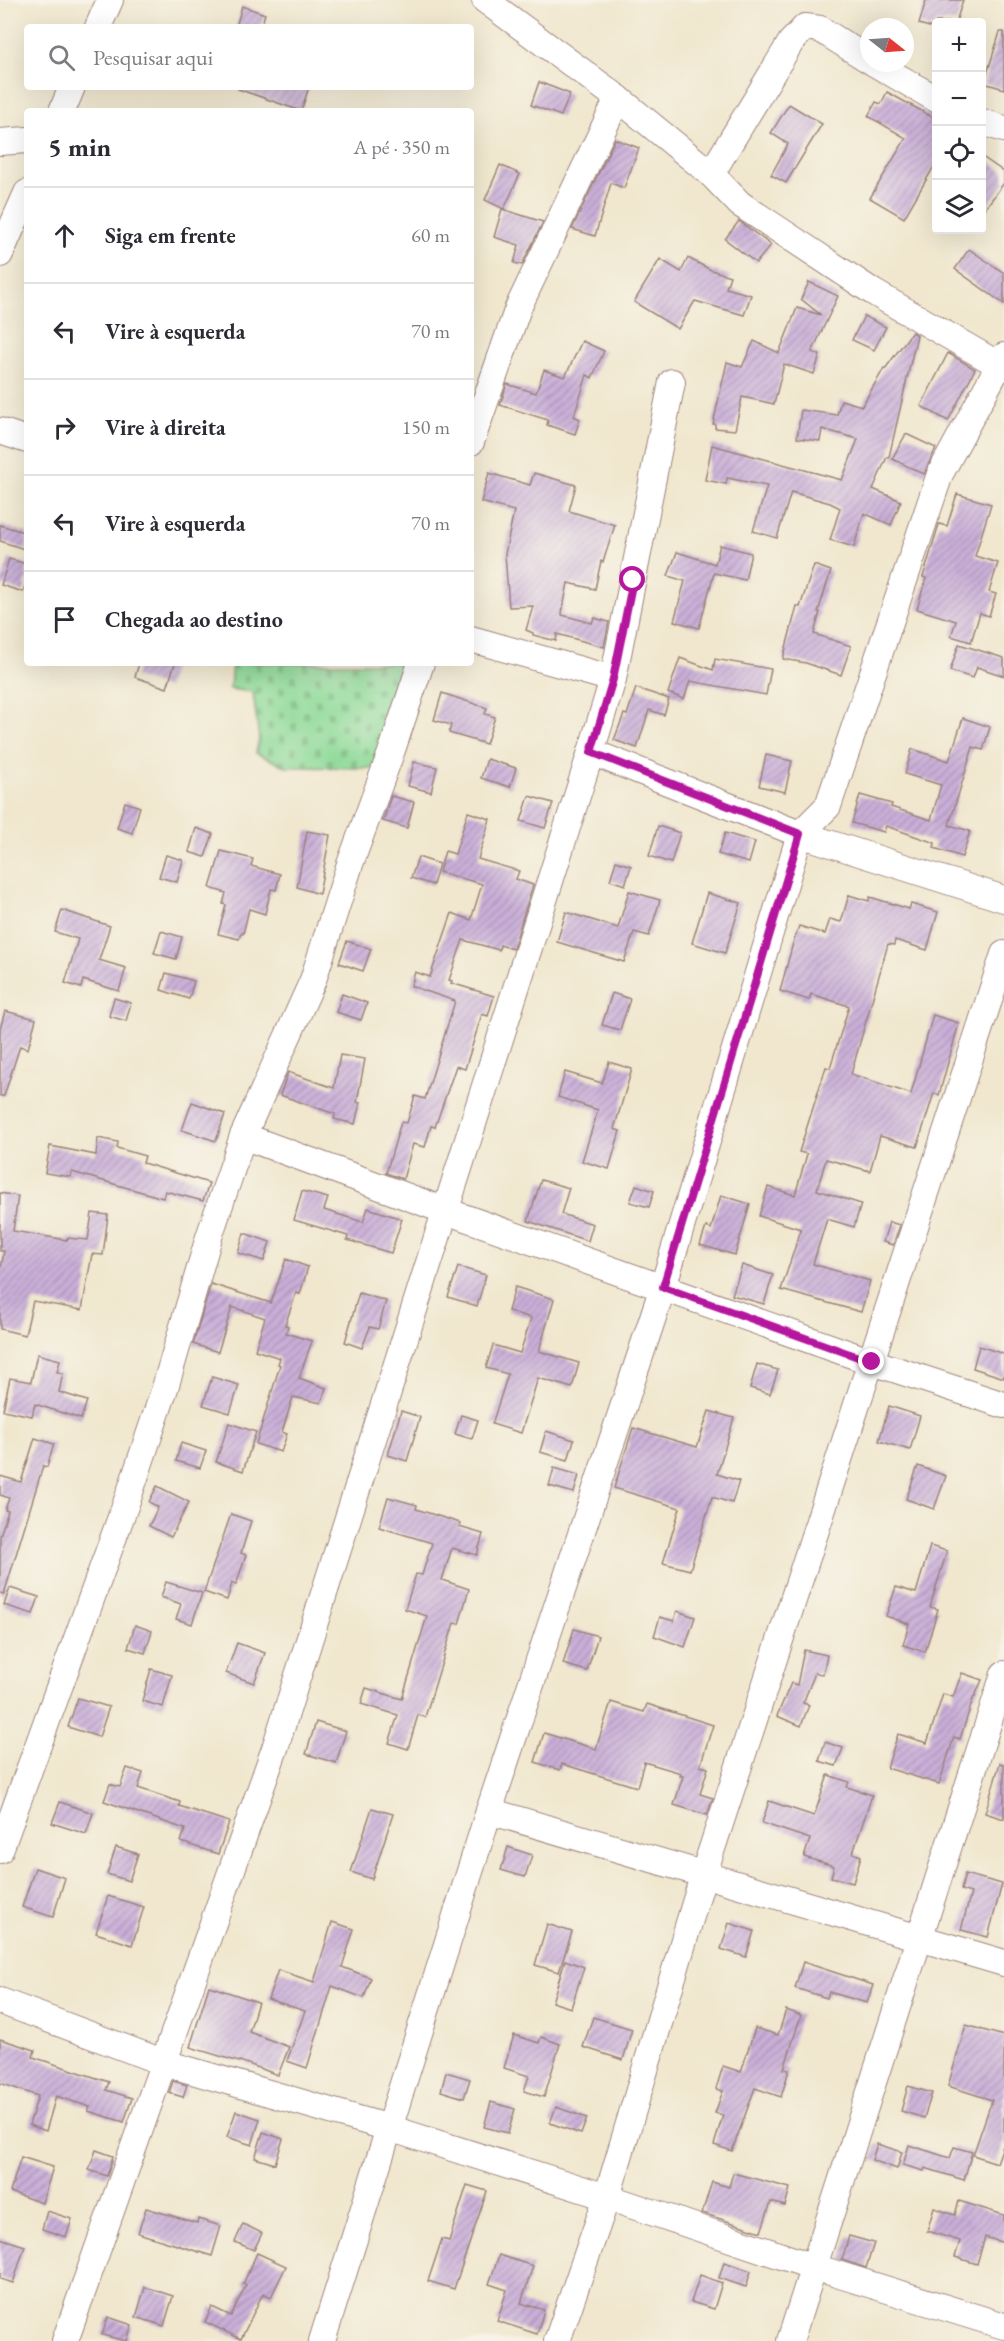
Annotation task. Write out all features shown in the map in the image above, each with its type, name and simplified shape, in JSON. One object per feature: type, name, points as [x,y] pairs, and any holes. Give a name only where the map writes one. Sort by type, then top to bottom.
[{"type":"street","points":[[99,24],[110,0]]},
{"type":"street","points":[[322,2341],[489,1811],[663,1287],[800,834],[828,806],[940,474],[1003,363],[873,292],[740,204],[711,174],[618,98],[485,0]]},
{"type":"street","points":[[711,174],[791,42],[805,27],[820,29],[860,54]]},
{"type":"street","points":[[890,72],[932,97]]},
{"type":"street","points":[[63,108],[71,90]]},
{"type":"street","points":[[474,433],[518,308],[618,98]]},
{"type":"street","points":[[986,124],[1004,129]]},
{"type":"street","points":[[0,142],[24,140]]},
{"type":"street","points":[[0,254],[24,200]]},
{"type":"street","points":[[65,2341],[275,1748],[591,752],[613,679],[672,382]]},
{"type":"street","points":[[0,432],[24,439]]},
{"type":"street","points":[[474,640],[613,679]]},
{"type":"street","points":[[0,1851],[129,1495],[165,1388],[209,1237],[243,1136],[313,980],[350,864],[420,666]]},
{"type":"street","points":[[591,752],[800,834],[1004,899]]},
{"type":"street","points":[[557,2341],[607,2197],[704,1873],[1004,954]]},
{"type":"street","points":[[243,1136],[446,1211],[872,1362],[1004,1405]]},
{"type":"street","points":[[790,2341],[1004,1674]]},
{"type":"street","points":[[489,1811],[1004,1963]]},
{"type":"street","points":[[0,2001],[165,2063],[389,2128],[1004,2326]]},
{"type":"green space","points":[[232,666],[412,666],[378,768],[287,767],[256,753],[259,739],[253,692],[230,689]]},
{"type":"building","points":[[926,0],[963,0],[957,18],[932,18],[932,28],[919,24]]},
{"type":"building","points":[[242,6],[265,14],[262,24],[237,24]]},
{"type":"building","points":[[1000,32],[1004,32],[1004,89],[986,84],[986,77]]},
{"type":"building","points":[[539,82],[570,94],[561,116],[531,105]]},
{"type":"building","points":[[241,90],[308,90],[302,108],[292,108]]},
{"type":"building","points":[[887,92],[932,117],[932,170],[904,218],[870,198],[906,138],[868,116],[876,102],[881,104]]},
{"type":"building","points":[[789,104],[822,124],[786,183],[771,175],[788,144],[771,133]]},
{"type":"building","points":[[615,139],[639,148],[624,188],[611,183],[595,236],[572,229]]},
{"type":"building","points":[[986,159],[1004,172],[1004,183],[986,207]]},
{"type":"building","points":[[500,165],[520,174],[504,209],[485,200]]},
{"type":"building","points":[[502,209],[543,222],[522,265],[514,263],[519,245],[494,237]]},
{"type":"building","points":[[739,221],[771,245],[756,263],[725,239]]},
{"type":"building","points":[[969,249],[1004,273],[1004,304],[955,269]]},
{"type":"building","points":[[688,258],[711,270],[730,276],[726,288],[751,295],[744,315],[695,301],[678,329],[634,302],[660,259],[681,272]]},
{"type":"building","points":[[809,282],[838,296],[812,352],[820,355],[814,374],[784,364],[774,404],[742,397],[735,430],[715,428],[713,424],[727,362],[742,367],[754,341],[779,353],[797,308],[821,315],[801,299]]},
{"type":"building","points":[[864,316],[886,327],[874,350],[852,340]]},
{"type":"building","points":[[912,332],[917,335],[889,457],[873,489],[901,501],[891,525],[864,513],[854,547],[830,540],[840,508],[791,492],[777,538],[753,531],[767,486],[727,478],[726,484],[705,480],[712,445],[842,480],[858,439],[822,429],[820,441],[797,438],[801,410],[837,415],[841,400],[862,406],[884,368]]},
{"type":"building","points":[[582,341],[604,351],[592,378],[587,375],[574,416],[580,419],[575,434],[547,425],[548,420],[500,405],[507,384],[536,393],[544,370],[565,377]]},
{"type":"building","points":[[948,353],[975,369],[948,421],[921,406]]},
{"type":"building","points":[[906,434],[936,448],[924,474],[892,459]]},
{"type":"building","points":[[489,473],[530,485],[534,473],[576,485],[569,511],[615,525],[603,562],[601,561],[595,589],[568,583],[562,613],[562,615],[592,623],[594,618],[609,622],[604,647],[557,634],[556,641],[533,635],[526,630],[533,606],[509,607],[505,554],[514,511],[481,502]]},
{"type":"building","points":[[957,494],[991,504],[975,556],[998,563],[989,592],[996,594],[989,616],[980,613],[971,642],[951,636],[956,621],[917,609],[926,578],[923,577],[939,524],[947,526]]},
{"type":"building","points":[[0,525],[24,532],[24,549],[0,541]]},
{"type":"building","points":[[720,545],[751,553],[745,580],[714,573],[699,628],[674,621],[685,581],[668,576],[677,552],[715,564]]},
{"type":"building","points":[[9,559],[24,563],[23,592],[1,585]]},
{"type":"building","points":[[814,565],[831,571],[818,612],[820,612],[814,634],[851,646],[841,675],[806,663],[783,659],[797,606],[800,607]]},
{"type":"building","points":[[959,644],[1004,658],[1004,676],[977,667],[973,678],[950,671]]},
{"type":"building","points":[[680,658],[713,670],[715,659],[771,669],[766,695],[690,681],[684,699],[668,693]]},
{"type":"building","points":[[138,666],[174,666],[167,688],[135,677]]},
{"type":"building","points":[[636,688],[669,699],[664,715],[649,710],[637,748],[614,740],[624,714],[627,715]]},
{"type":"building","points":[[442,693],[487,708],[485,714],[495,717],[486,744],[449,733],[451,725],[434,720]]},
{"type":"building","points":[[963,718],[990,727],[983,750],[973,747],[949,825],[970,831],[962,857],[934,848],[935,843],[886,826],[884,832],[852,823],[860,795],[892,804],[891,807],[931,820],[941,785],[905,774],[912,749],[949,761]]},
{"type":"building","points":[[766,755],[792,761],[785,792],[759,786]]},
{"type":"building","points":[[487,759],[516,768],[510,787],[481,778]]},
{"type":"building","points":[[414,762],[437,767],[431,792],[408,786]]},
{"type":"building","points":[[391,796],[414,802],[407,828],[383,821]]},
{"type":"building","points":[[529,796],[553,803],[545,828],[521,821]]},
{"type":"building","points":[[125,802],[140,807],[132,833],[117,828]]},
{"type":"building","points":[[468,812],[490,819],[478,859],[519,871],[516,879],[533,885],[513,949],[500,945],[499,950],[463,940],[449,980],[452,981],[451,983],[494,996],[488,1016],[482,1014],[465,1069],[456,1066],[435,1127],[431,1126],[425,1147],[413,1144],[403,1179],[386,1173],[401,1122],[407,1123],[415,1096],[425,1099],[455,1001],[411,986],[415,972],[430,977],[452,913],[471,920],[482,884],[439,872],[445,851],[455,854]]},
{"type":"building","points":[[658,826],[680,833],[671,863],[649,856]]},
{"type":"building","points":[[196,828],[213,834],[205,857],[189,852]]},
{"type":"building","points":[[307,831],[330,835],[319,894],[297,887]]},
{"type":"building","points":[[725,833],[755,842],[749,863],[718,854]]},
{"type":"building","points":[[221,851],[253,859],[251,866],[280,874],[276,890],[271,889],[265,914],[249,909],[243,934],[241,933],[239,939],[218,934],[226,905],[223,904],[226,893],[210,888]]},
{"type":"building","points":[[166,855],[183,860],[177,882],[159,877]]},
{"type":"building","points":[[418,857],[439,864],[433,885],[411,878]]},
{"type":"building","points":[[616,861],[631,866],[625,885],[610,880]]},
{"type":"building","points":[[629,891],[660,900],[649,936],[634,932],[624,962],[557,942],[566,912],[618,928]]},
{"type":"building","points":[[707,893],[741,903],[725,953],[692,943]]},
{"type":"building","points":[[849,895],[869,901],[870,897],[909,909],[911,904],[938,912],[927,950],[895,940],[894,945],[888,944],[851,1074],[911,1094],[933,1015],[959,1023],[939,1095],[934,1093],[917,1147],[880,1136],[870,1171],[826,1159],[817,1190],[861,1204],[854,1227],[827,1219],[813,1264],[870,1281],[861,1312],[781,1290],[801,1229],[759,1216],[768,1187],[795,1195],[807,1154],[799,1152],[826,1067],[830,1068],[849,1006],[811,994],[809,1000],[780,991],[793,943],[799,926],[825,934],[830,919],[841,922]]},
{"type":"building","points":[[62,910],[110,926],[99,960],[126,968],[119,991],[83,980],[81,988],[65,983],[78,939],[55,932]]},
{"type":"building","points":[[161,931],[182,937],[176,959],[154,953]]},
{"type":"building","points":[[347,941],[371,949],[363,971],[339,963]]},
{"type":"building","points":[[166,973],[194,981],[189,999],[161,990]]},
{"type":"building","points":[[612,993],[630,999],[620,1030],[602,1025]]},
{"type":"building","points":[[342,994],[367,1003],[361,1020],[336,1012]]},
{"type":"building","points":[[114,998],[131,1003],[126,1021],[109,1016]]},
{"type":"building","points":[[5,1011],[36,1019],[28,1049],[20,1046],[4,1096],[0,1096],[0,1029]]},
{"type":"building","points":[[340,1055],[365,1059],[355,1124],[334,1119],[335,1114],[280,1095],[288,1072],[334,1088]]},
{"type":"building","points":[[609,1062],[632,1069],[614,1129],[620,1131],[609,1169],[582,1161],[598,1110],[558,1097],[565,1072],[602,1083]]},
{"type":"building","points":[[192,1102],[225,1114],[216,1141],[182,1130]]},
{"type":"building","points":[[98,1138],[118,1142],[117,1148],[145,1156],[143,1163],[209,1183],[203,1201],[165,1191],[163,1198],[72,1172],[71,1177],[45,1173],[50,1146],[96,1155]]},
{"type":"building","points":[[541,1180],[569,1188],[561,1214],[593,1224],[588,1241],[528,1221]]},
{"type":"building","points":[[636,1185],[654,1191],[649,1207],[630,1202]]},
{"type":"building","points":[[302,1191],[328,1198],[324,1210],[363,1222],[368,1208],[402,1219],[391,1253],[347,1240],[348,1236],[294,1220]]},
{"type":"building","points":[[0,1193],[18,1196],[13,1231],[67,1240],[67,1238],[88,1240],[92,1213],[108,1215],[103,1255],[92,1254],[82,1310],[33,1301],[25,1335],[0,1329],[0,1274],[4,1251],[0,1251]]},
{"type":"building","points":[[721,1195],[750,1204],[735,1255],[700,1245],[706,1227],[711,1229]]},
{"type":"building","points":[[889,1222],[900,1225],[893,1245],[883,1242]]},
{"type":"building","points":[[244,1233],[270,1242],[264,1261],[238,1253]]},
{"type":"building","points":[[286,1259],[308,1267],[300,1294],[296,1293],[285,1325],[288,1326],[286,1333],[312,1341],[299,1378],[326,1388],[321,1403],[293,1397],[282,1432],[287,1434],[281,1452],[256,1444],[280,1365],[278,1364],[280,1358],[255,1350],[265,1318],[232,1307],[218,1352],[193,1344],[211,1284],[271,1303]]},
{"type":"building","points":[[742,1265],[773,1275],[764,1304],[732,1295]]},
{"type":"building","points":[[458,1267],[486,1275],[477,1306],[448,1297]]},
{"type":"building","points":[[515,1287],[554,1299],[539,1351],[579,1363],[572,1388],[538,1378],[521,1433],[492,1424],[508,1374],[486,1368],[493,1345],[520,1353],[531,1318],[508,1311]]},
{"type":"building","points":[[359,1293],[386,1301],[378,1329],[370,1327],[362,1348],[345,1342]]},
{"type":"building","points":[[979,1346],[1004,1354],[1004,1378],[973,1368]]},
{"type":"building","points":[[37,1354],[60,1360],[57,1372],[63,1373],[59,1392],[87,1401],[81,1419],[35,1404],[32,1416],[3,1410],[10,1378],[31,1382]]},
{"type":"building","points":[[757,1364],[778,1370],[770,1394],[750,1388]]},
{"type":"building","points":[[212,1377],[239,1385],[230,1413],[203,1405]]},
{"type":"building","points":[[889,1406],[920,1416],[910,1450],[879,1441]]},
{"type":"building","points":[[401,1411],[420,1417],[407,1461],[388,1455]]},
{"type":"building","points":[[709,1411],[734,1418],[717,1474],[739,1481],[732,1503],[712,1497],[690,1570],[663,1563],[680,1508],[614,1488],[633,1428],[697,1447]]},
{"type":"building","points":[[461,1415],[478,1420],[472,1439],[455,1434]]},
{"type":"building","points":[[229,1423],[256,1432],[243,1471],[216,1462]]},
{"type":"building","points":[[546,1431],[574,1440],[568,1460],[540,1452]]},
{"type":"building","points":[[35,1438],[54,1444],[47,1467],[43,1466],[4,1594],[0,1593],[0,1536],[8,1511],[5,1510],[9,1498],[0,1495],[0,1476],[21,1482]]},
{"type":"building","points":[[181,1443],[206,1451],[200,1468],[176,1461]]},
{"type":"building","points":[[918,1466],[946,1476],[934,1509],[906,1499]]},
{"type":"building","points":[[554,1468],[579,1475],[574,1493],[549,1486]]},
{"type":"building","points":[[157,1486],[189,1502],[171,1537],[149,1526],[158,1507],[149,1502]]},
{"type":"building","points":[[388,1497],[417,1505],[416,1509],[460,1523],[459,1527],[483,1534],[477,1555],[452,1548],[442,1580],[469,1589],[459,1624],[454,1623],[425,1717],[418,1715],[408,1749],[389,1743],[398,1715],[361,1704],[366,1688],[402,1699],[427,1616],[405,1609],[416,1574],[422,1575],[432,1543],[379,1527]]},
{"type":"building","points":[[231,1514],[251,1521],[241,1553],[246,1555],[236,1585],[232,1583],[227,1600],[204,1592]]},
{"type":"building","points":[[930,1546],[947,1551],[930,1607],[938,1609],[925,1652],[903,1645],[909,1624],[886,1616],[896,1587],[916,1593]]},
{"type":"building","points":[[166,1582],[202,1593],[192,1624],[176,1619],[181,1604],[161,1597]]},
{"type":"building","points":[[10,1588],[39,1597],[33,1614],[4,1605]]},
{"type":"building","points":[[677,1611],[695,1617],[685,1647],[654,1636],[660,1617],[674,1621]]},
{"type":"building","points":[[135,1625],[152,1631],[145,1653],[128,1648]]},
{"type":"building","points":[[574,1629],[598,1636],[587,1671],[563,1664]]},
{"type":"building","points":[[237,1643],[265,1653],[254,1683],[226,1673]]},
{"type":"building","points":[[804,1650],[827,1655],[823,1674],[815,1673],[803,1703],[809,1705],[801,1726],[777,1716],[791,1683],[797,1685]]},
{"type":"building","points":[[151,1669],[172,1675],[163,1707],[142,1701]]},
{"type":"building","points":[[962,1673],[982,1680],[974,1696],[960,1739],[954,1737],[939,1784],[887,1768],[898,1734],[927,1743],[943,1694],[953,1697]]},
{"type":"building","points":[[78,1698],[109,1707],[99,1737],[68,1727]]},
{"type":"building","points":[[611,1702],[644,1712],[647,1704],[713,1725],[700,1766],[708,1768],[700,1794],[713,1798],[707,1815],[674,1805],[683,1776],[680,1776],[681,1773],[644,1762],[637,1787],[562,1764],[560,1770],[535,1762],[544,1733],[596,1749]]},
{"type":"building","points":[[316,1722],[346,1731],[336,1763],[306,1754]]},
{"type":"building","points":[[825,1742],[843,1748],[836,1766],[819,1761]]},
{"type":"building","points":[[1000,1763],[1004,1764],[1004,1819],[985,1813]]},
{"type":"building","points":[[127,1768],[143,1773],[138,1788],[180,1802],[179,1806],[229,1822],[218,1854],[181,1842],[185,1829],[104,1801],[110,1784],[120,1787]]},
{"type":"building","points":[[828,1775],[849,1782],[847,1787],[872,1795],[853,1853],[861,1856],[853,1883],[831,1877],[834,1866],[804,1857],[810,1839],[762,1823],[769,1801],[814,1816]]},
{"type":"building","points":[[60,1802],[93,1813],[86,1834],[52,1823]]},
{"type":"building","points":[[372,1808],[393,1814],[372,1879],[351,1872]]},
{"type":"building","points":[[116,1847],[138,1854],[129,1881],[107,1874]]},
{"type":"building","points":[[508,1847],[532,1855],[525,1877],[501,1870]]},
{"type":"building","points":[[35,1868],[65,1878],[53,1917],[22,1907]]},
{"type":"building","points":[[965,1874],[1002,1884],[988,1937],[961,1930],[971,1893],[961,1890]]},
{"type":"building","points":[[108,1896],[144,1907],[132,1945],[96,1933]]},
{"type":"building","points":[[332,1922],[354,1929],[342,1967],[371,1978],[364,1998],[332,1986],[307,2068],[287,2061],[305,2011],[268,1999],[278,1970],[314,1982]]},
{"type":"building","points":[[729,1923],[754,1931],[746,1957],[721,1949]]},
{"type":"building","points":[[547,1924],[572,1932],[559,1972],[535,1965]]},
{"type":"building","points":[[565,1960],[584,1967],[571,2008],[552,2002]]},
{"type":"building","points":[[803,1962],[873,1985],[867,2003],[829,1992],[827,1998],[795,1988]]},
{"type":"building","points":[[209,1986],[258,2002],[249,2032],[289,2047],[278,2075],[240,2061],[190,2047]]},
{"type":"building","points":[[786,2010],[801,2015],[784,2069],[789,2070],[781,2097],[755,2088],[732,2151],[714,2145],[723,2115],[715,2113],[723,2091],[716,2089],[723,2066],[741,2072],[755,2028],[778,2035]]},
{"type":"building","points":[[593,2017],[632,2029],[623,2060],[583,2047]]},
{"type":"building","points":[[966,2025],[1004,2036],[1004,2143],[997,2163],[973,2155],[992,2100],[948,2086]]},
{"type":"building","points":[[514,2035],[539,2043],[541,2037],[560,2044],[544,2097],[524,2091],[529,2076],[504,2068]]},
{"type":"building","points":[[0,2039],[35,2050],[33,2057],[109,2082],[106,2090],[132,2098],[124,2122],[88,2111],[90,2107],[56,2096],[46,2131],[29,2125],[38,2096],[0,2083]]},
{"type":"building","points":[[446,2072],[470,2079],[464,2098],[441,2091]]},
{"type":"building","points":[[173,2081],[187,2085],[183,2097],[169,2093]]},
{"type":"building","points":[[908,2086],[932,2093],[924,2118],[901,2111]]},
{"type":"building","points":[[491,2102],[515,2109],[508,2133],[484,2127]]},
{"type":"building","points":[[556,2107],[587,2118],[581,2134],[550,2123]]},
{"type":"building","points":[[236,2111],[260,2119],[252,2145],[227,2137]]},
{"type":"building","points":[[263,2132],[283,2139],[275,2164],[255,2158]]},
{"type":"building","points":[[877,2144],[902,2152],[897,2169],[872,2160]]},
{"type":"building","points":[[909,2145],[950,2158],[954,2147],[972,2152],[964,2180],[925,2168],[924,2171],[903,2165]]},
{"type":"building","points":[[96,2150],[113,2156],[107,2176],[89,2170]]},
{"type":"building","points":[[21,2157],[53,2167],[42,2203],[10,2192]]},
{"type":"building","points":[[733,2173],[790,2188],[785,2206],[771,2202],[761,2232],[702,2213],[712,2182],[729,2187]]},
{"type":"building","points":[[467,2185],[487,2191],[454,2289],[428,2281],[442,2239],[449,2241]]},
{"type":"building","points":[[959,2201],[1004,2215],[1004,2243],[985,2237],[977,2264],[955,2257],[960,2241],[927,2231],[934,2208],[955,2215]]},
{"type":"building","points":[[146,2208],[197,2223],[198,2219],[221,2226],[212,2256],[138,2233]]},
{"type":"building","points":[[47,2211],[72,2219],[66,2237],[42,2229]]},
{"type":"building","points":[[243,2224],[262,2233],[254,2250],[235,2242]]},
{"type":"building","points":[[849,2236],[874,2243],[866,2268],[842,2260]]},
{"type":"building","points":[[0,2238],[25,2246],[13,2283],[0,2279]]},
{"type":"building","points":[[257,2253],[286,2266],[271,2297],[263,2293],[241,2339],[205,2322],[212,2307],[231,2316],[246,2285],[243,2284]]},
{"type":"building","points":[[499,2255],[533,2266],[521,2303],[544,2310],[537,2334],[497,2321],[507,2290],[489,2284]]},
{"type":"building","points":[[724,2262],[751,2271],[746,2287],[719,2278]]},
{"type":"building","points":[[700,2275],[722,2283],[714,2309],[691,2302]]},
{"type":"building","points":[[145,2287],[173,2296],[164,2326],[136,2317]]},
{"type":"building","points":[[108,2317],[132,2325],[127,2341],[102,2335]]},
{"type":"route","points":[[633,580],[613,679],[591,752],[800,834],[663,1287],[872,1362]]}]
